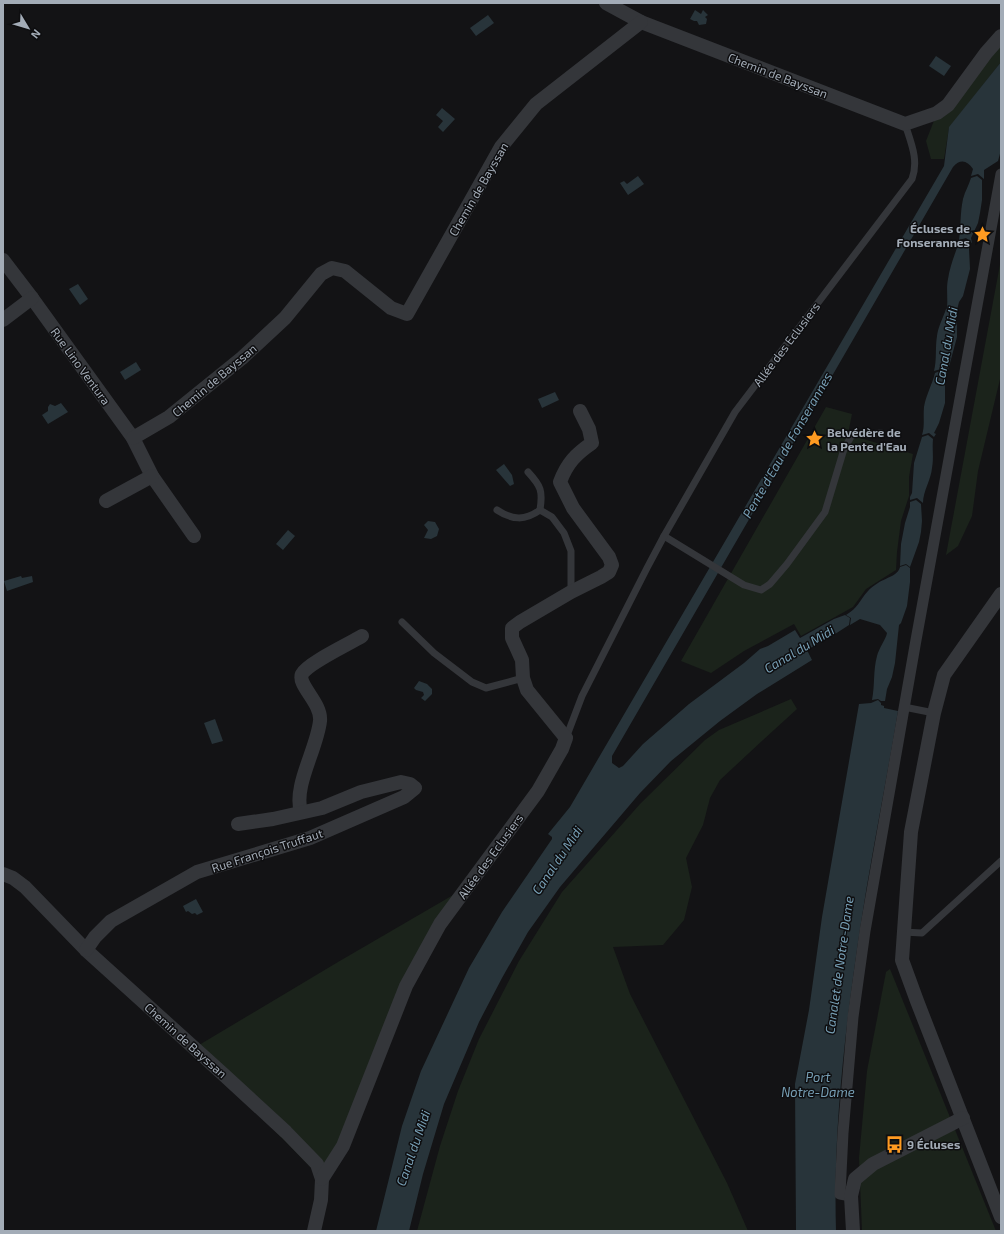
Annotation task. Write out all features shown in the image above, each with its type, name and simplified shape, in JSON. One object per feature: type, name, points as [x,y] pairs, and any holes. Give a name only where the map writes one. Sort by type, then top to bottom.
[{"type":"street","points":[[606,3],[641,22]]},
{"type":"street","name":"Chemin de Bayssan","points":[[133,438],[169,417],[242,358],[285,318],[322,274],[332,268],[345,271],[391,308],[407,314],[501,147],[536,104],[641,22],[905,124]]},
{"type":"street","points":[[905,124],[937,113],[948,105],[986,53],[1001,36]]},
{"type":"street","points":[[850,1196],[840,1194],[843,1133],[853,1017],[865,931],[904,707],[1001,174]]},
{"type":"street","name":"Rue Lino Ventura","points":[[3,260],[133,438],[152,476],[194,536]]},
{"type":"street","points":[[3,320],[32,298]]},
{"type":"street","points":[[566,738],[527,690],[523,678],[522,660],[512,638],[512,628],[570,592],[609,572],[612,565],[609,557],[573,508],[560,482],[565,468],[578,452],[592,443],[589,429],[580,412]]},
{"type":"street","points":[[106,501],[152,476]]},
{"type":"street","points":[[1001,594],[944,675],[934,713],[912,832],[902,960],[1001,1217]]},
{"type":"street","points":[[301,812],[299,804],[300,788],[316,739],[320,719],[318,707],[301,682],[302,674],[309,666],[362,636]]},
{"type":"street","name":"Allée des Eclusiers","points":[[322,1179],[343,1146],[406,986],[413,972],[440,924],[538,791],[562,749],[566,738]]},
{"type":"street","name":"Rue François Truffaut","points":[[86,950],[111,921],[197,872],[310,838],[404,797],[415,788],[410,784],[401,782],[361,792],[322,808],[272,819],[238,824]]},
{"type":"street","name":"Chemin de Bayssan","points":[[3,874],[13,878],[25,887],[86,950],[286,1132],[317,1164],[322,1179],[321,1200],[314,1231]]},
{"type":"street","points":[[853,1231],[850,1196],[855,1179],[873,1164],[963,1118]]},
{"type":"lane","name":"Allée des Eclusiers","points":[[566,738],[582,696],[664,536],[735,412],[912,180],[915,171],[915,158],[905,124]]},
{"type":"lane","points":[[664,536],[744,585],[761,590],[770,584],[811,533],[825,512],[844,449],[852,435],[881,432]]},
{"type":"lane","points":[[497,510],[507,517],[519,518],[531,516],[540,510],[542,498],[539,483],[528,472]]},
{"type":"lane","points":[[540,510],[552,517],[564,533],[571,551],[570,592]]},
{"type":"lane","points":[[402,622],[434,653],[472,682],[486,688],[523,678]]},
{"type":"lane","points":[[904,707],[934,713]]},
{"type":"lane","points":[[903,932],[922,933],[1001,861]]},
{"type":"shaded area","points":[[1001,36],[1001,62],[949,128],[944,159],[931,159],[926,141],[937,113]]},
{"type":"shaded area","points":[[1001,259],[1001,375],[978,471],[972,516],[958,546],[946,555]]},
{"type":"shaded area","points":[[826,407],[852,414],[847,434],[913,454],[909,477],[909,496],[901,521],[896,570],[866,589],[853,607],[801,636],[794,624],[744,651],[711,673],[681,661]]},
{"type":"shaded area","points":[[791,699],[797,709],[720,780],[710,798],[703,825],[686,858],[692,887],[684,920],[663,945],[613,947],[630,994],[727,1183],[748,1231],[417,1231],[440,1146],[458,1091],[479,1039],[519,961],[562,892],[640,804],[705,740],[719,730]]},
{"type":"shaded area","points":[[460,891],[440,924],[322,1179],[194,1048]]},
{"type":"shaded area","points":[[890,969],[996,1231],[862,1231],[859,1158],[867,1071],[886,972]]},
{"type":"water","points":[[695,10],[701,14],[703,10],[708,15],[705,17],[707,19],[706,24],[699,25],[697,21],[690,19]]},
{"type":"water","points":[[488,15],[494,23],[476,36],[470,28]]},
{"type":"water","points":[[936,56],[951,66],[944,76],[929,66]]},
{"type":"water","points":[[1001,62],[1001,150],[998,161],[984,170],[984,179],[978,174],[971,176],[973,169],[966,162],[958,163],[953,167],[612,756],[612,763],[619,768],[623,766],[643,744],[689,704],[744,663],[760,649],[795,630],[800,638],[834,619],[845,615],[850,618],[849,625],[807,650],[812,660],[757,694],[720,721],[671,761],[640,793],[560,887],[528,932],[479,1022],[444,1104],[423,1174],[409,1231],[376,1231],[402,1126],[421,1071],[469,968],[502,912],[552,839],[552,837],[548,834],[570,807],[944,166],[949,127]]},
{"type":"water","points":[[442,108],[455,119],[443,132],[438,127],[443,121],[436,115]]},
{"type":"water","points":[[638,176],[644,184],[628,195],[620,183],[624,181],[627,184]]},
{"type":"water","points":[[977,176],[982,180],[982,200],[978,223],[971,238],[972,243],[966,238],[959,240],[961,209],[971,178]]},
{"type":"water","name":"Canal du Midi","points":[[966,240],[970,244],[970,269],[963,296],[959,302],[957,310],[957,337],[947,374],[941,369],[934,371],[937,336],[939,326],[946,309],[953,306],[947,308],[947,283],[951,265],[959,242]]},
{"type":"water","points":[[78,284],[88,299],[80,305],[69,289]]},
{"type":"water","points":[[136,362],[141,370],[125,380],[120,372]]},
{"type":"water","points":[[940,371],[945,375],[945,403],[939,423],[934,433],[936,434],[934,437],[929,433],[922,435],[925,403],[935,373]]},
{"type":"water","points":[[555,392],[559,400],[542,408],[538,399]]},
{"type":"water","points":[[61,403],[68,412],[48,424],[42,415],[48,411],[50,404],[55,406]]},
{"type":"water","points":[[928,435],[933,439],[933,461],[923,503],[917,498],[910,500],[910,497],[912,493],[914,463],[922,437]]},
{"type":"water","points":[[504,464],[512,475],[514,484],[510,486],[496,470]]},
{"type":"water","points":[[916,500],[921,504],[922,521],[919,542],[910,567],[906,564],[900,566],[901,544],[910,502]]},
{"type":"water","points":[[428,521],[435,522],[439,529],[437,536],[431,539],[424,538],[428,530],[424,525]]},
{"type":"water","points":[[288,530],[295,536],[283,550],[276,544]]},
{"type":"water","points":[[906,565],[910,568],[907,606],[899,625],[892,677],[887,689],[885,701],[878,699],[872,700],[877,656],[887,633],[880,625],[860,619],[850,625],[851,618],[846,615],[856,607],[871,588],[894,575],[900,567]]},
{"type":"water","points":[[21,576],[22,578],[32,576],[33,582],[7,591],[4,581]]},
{"type":"water","points":[[419,681],[427,684],[432,689],[432,694],[425,701],[421,698],[424,695],[423,692],[414,688]]},
{"type":"water","name":"Port Notre-Dame","points":[[878,700],[884,708],[898,711],[864,902],[845,1042],[836,1155],[836,1231],[796,1231],[795,1084],[809,1010],[822,917],[859,704],[871,703]]},
{"type":"water","points":[[215,719],[223,741],[212,744],[204,723]]},
{"type":"water","points":[[196,899],[203,912],[197,915],[188,911],[186,912],[183,906]]},
{"type":"place","name":"Écluses de Fonserannes","points":[[983,235]]},
{"type":"place","name":"Belvédère de la Pente d'Eau","points":[[814,439]]},
{"type":"place","name":"9 Écluses","points":[[894,1144]]},
{"type":"water label","name":"Pente d'Eau de Fonserannes","points":[[787,445]]},
{"type":"water label","name":"Canalet de Notre-Dame","points":[[839,965]]}]
